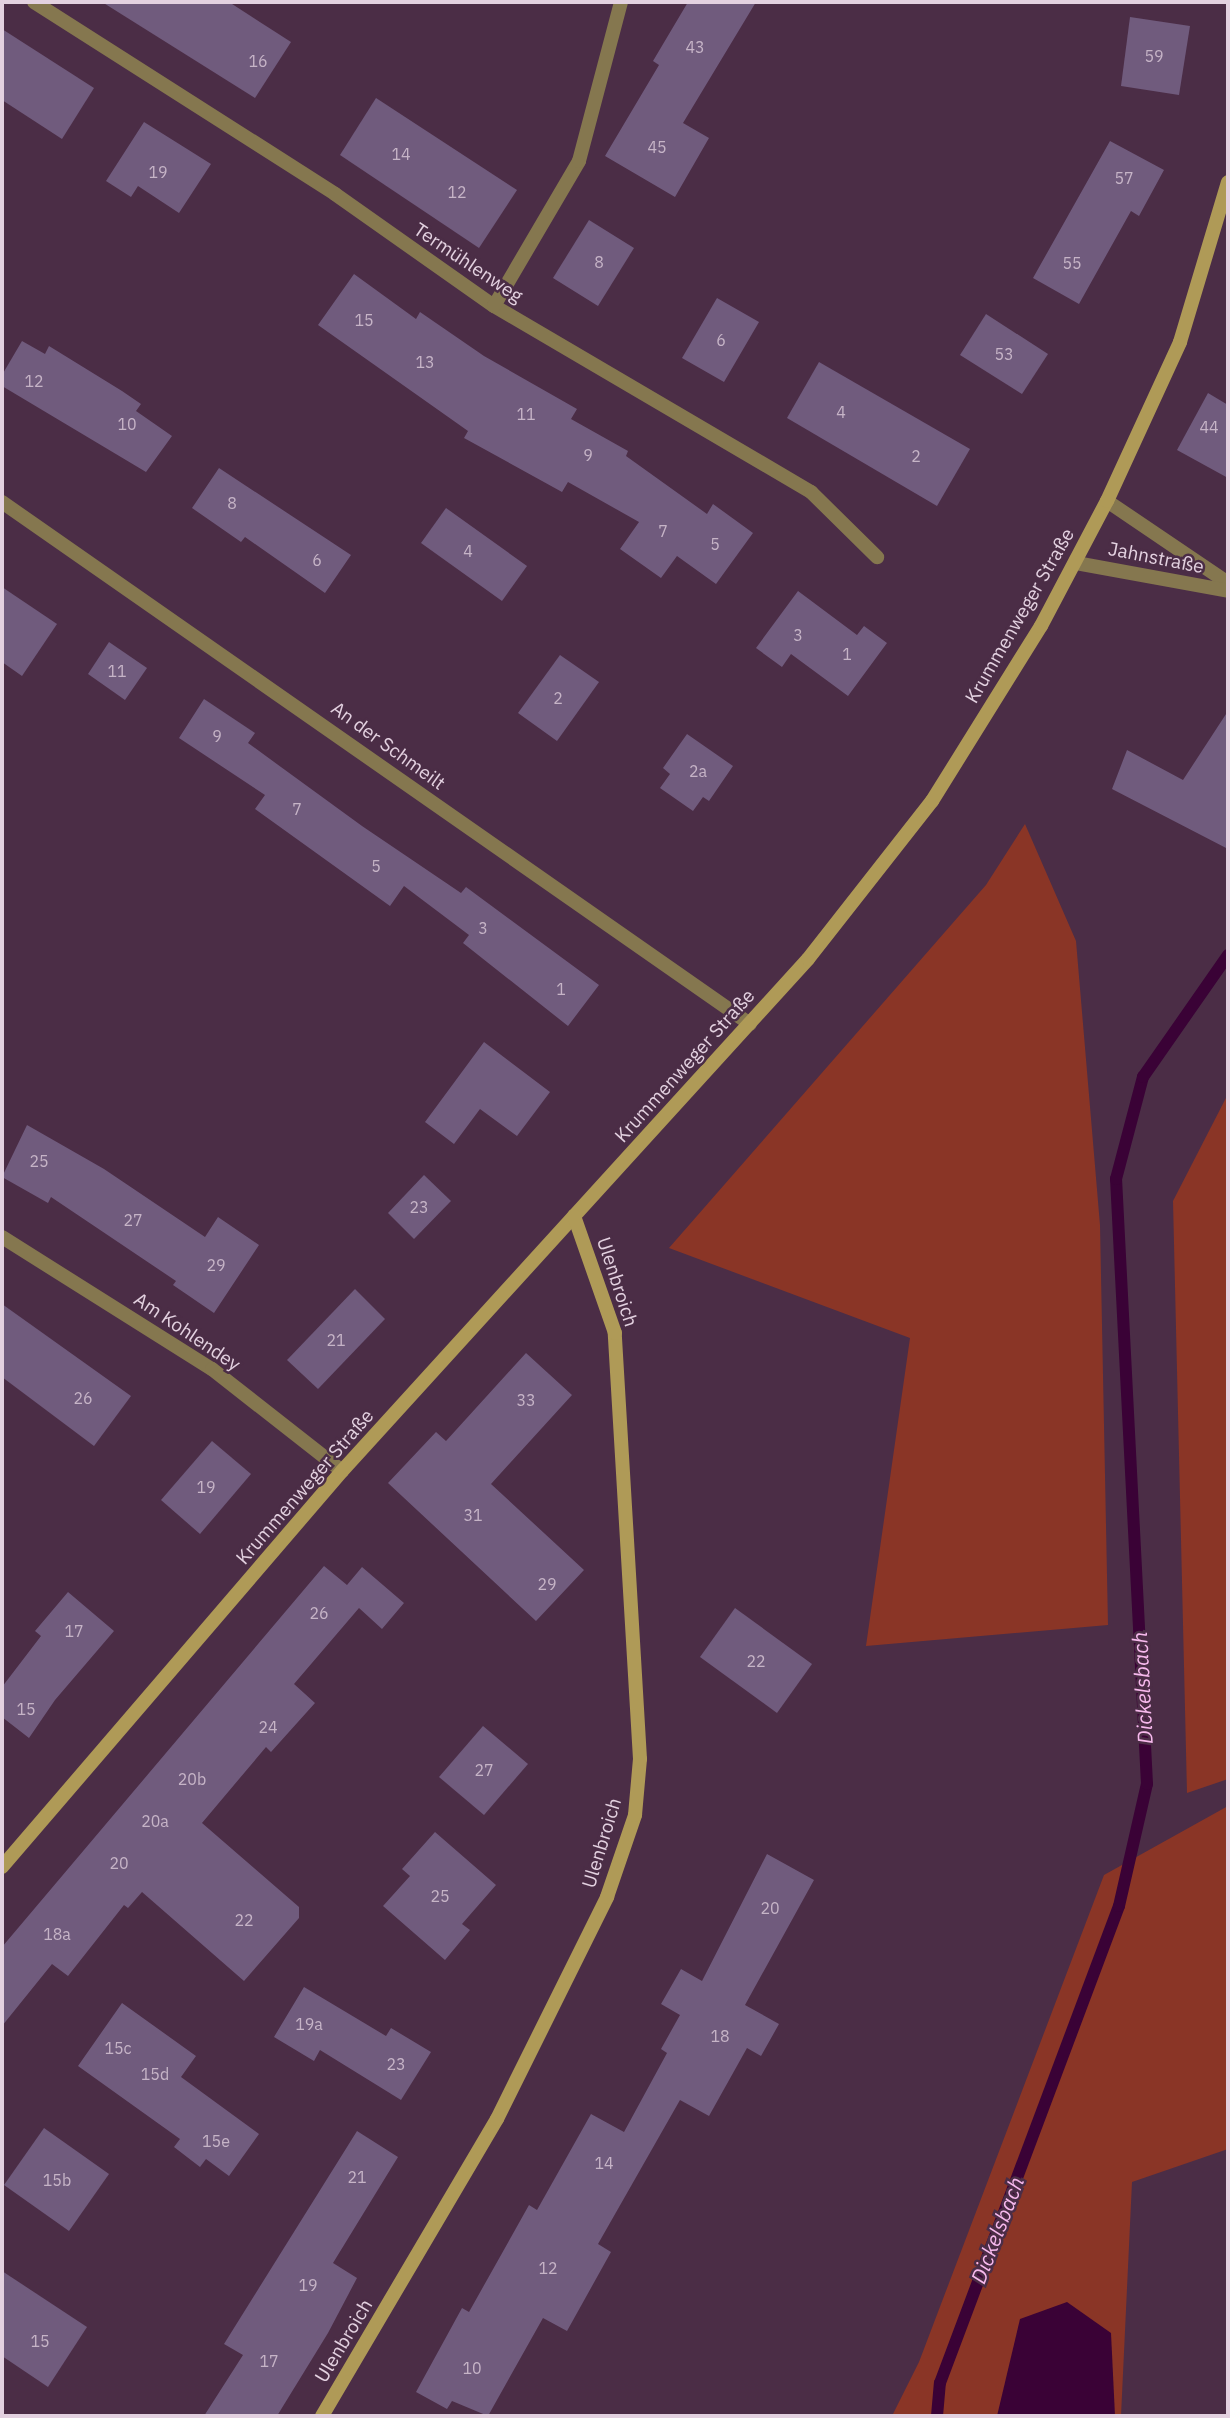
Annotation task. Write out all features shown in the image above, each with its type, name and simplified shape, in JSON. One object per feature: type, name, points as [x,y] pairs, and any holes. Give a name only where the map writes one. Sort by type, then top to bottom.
[{"type":"main road","name":"Krummenweger Straße","points":[[2,1867],[342,1471],[816,949],[932,801],[1076,563],[1107,501],[1180,342],[1228,181]]},
{"type":"main road","name":"Ulenbroich","points":[[322,2416],[498,2119],[607,1897],[635,1815],[640,1759],[615,1333],[574,1216]]},
{"type":"street","name":"Termühlenweg","points":[[34,2],[335,194],[494,306],[811,492],[877,557]]},
{"type":"street","points":[[494,306],[579,162],[621,2]]},
{"type":"street","name":"Jahnstraße","points":[[1107,501],[1228,583]]},
{"type":"street","name":"An der Schmeilt","points":[[2,502],[750,1024]]},
{"type":"street","name":"Jahnstraße","points":[[1076,563],[1228,591]]},
{"type":"street","name":"Am Kohlendey","points":[[2,1237],[212,1369],[342,1471]]},
{"type":"shaded area","points":[[1025,824],[1076,941],[1100,1225],[1108,1625],[866,1646],[910,1338],[669,1248],[986,885]]},
{"type":"shaded area","points":[[1228,1094],[1228,1779],[1187,1793],[1173,1201]]},
{"type":"shaded area","points":[[1228,1806],[1228,2149],[1132,2182],[1121,2416],[892,2416],[919,2362],[1104,1875]]},
{"type":"shaded area","points":[[1067,2302],[1111,2333],[1115,2416],[997,2416],[1020,2319]]},
{"type":"building","points":[[102,2],[229,2],[291,42],[255,98]]},
{"type":"building","points":[[688,2],[756,2],[683,123],[709,138],[675,197],[605,156],[659,65],[653,61]]},
{"type":"building","points":[[1130,17],[1190,26],[1179,95],[1121,86]]},
{"type":"building","points":[[2,29],[94,88],[62,139],[2,100]]},
{"type":"building","points":[[376,98],[517,190],[479,248],[340,155]]},
{"type":"building","points":[[144,122],[211,164],[179,213],[138,186],[131,197],[106,181]]},
{"type":"building","points":[[1110,141],[1164,170],[1139,216],[1131,211],[1079,304],[1033,278]]},
{"type":"building","points":[[589,220],[634,248],[598,306],[553,278]]},
{"type":"building","points":[[354,274],[416,319],[420,312],[484,356],[577,409],[571,419],[628,451],[626,456],[707,514],[713,504],[753,533],[716,584],[677,556],[661,578],[620,549],[639,522],[568,482],[562,492],[464,438],[468,431],[318,325]]},
{"type":"building","points":[[717,298],[759,322],[724,382],[682,358]]},
{"type":"building","points":[[986,314],[1048,354],[1022,394],[960,355]]},
{"type":"building","points":[[22,341],[45,354],[49,346],[122,391],[141,404],[136,411],[172,436],[146,472],[2,386],[2,375]]},
{"type":"building","points":[[819,362],[970,449],[937,506],[787,418]]},
{"type":"building","points":[[1208,393],[1228,405],[1228,478],[1177,450]]},
{"type":"building","points":[[219,468],[351,555],[325,593],[245,537],[241,542],[192,508]]},
{"type":"building","points":[[446,508],[527,566],[502,601],[421,543]]},
{"type":"building","points":[[2,587],[57,624],[22,676],[2,662]]},
{"type":"building","points":[[798,591],[857,635],[864,626],[887,643],[848,696],[791,654],[782,667],[756,648]]},
{"type":"building","points":[[109,642],[147,668],[125,700],[88,674]]},
{"type":"building","points":[[560,655],[599,682],[557,741],[518,713]]},
{"type":"building","points":[[204,699],[255,733],[248,743],[362,826],[461,893],[466,887],[599,985],[568,1026],[463,943],[469,935],[404,886],[390,906],[255,809],[265,795],[179,738]]},
{"type":"building","points":[[1228,711],[1228,849],[1112,789],[1127,750],[1183,780]]},
{"type":"building","points":[[687,734],[733,766],[709,801],[703,797],[693,811],[660,788],[670,774],[663,768]]},
{"type":"building","points":[[484,1042],[550,1092],[517,1136],[480,1109],[454,1144],[425,1122]]},
{"type":"building","points":[[27,1125],[104,1169],[205,1237],[218,1217],[259,1245],[214,1313],[173,1285],[176,1281],[51,1197],[48,1203],[2,1177]]},
{"type":"building","points":[[424,1175],[451,1201],[414,1239],[388,1213]]},
{"type":"building","points":[[355,1289],[385,1319],[318,1389],[287,1360]]},
{"type":"building","points":[[2,1304],[131,1396],[94,1446],[2,1377]]},
{"type":"building","points":[[526,1353],[572,1395],[491,1484],[584,1570],[536,1621],[388,1483],[436,1432],[446,1441]]},
{"type":"building","points":[[212,1441],[251,1474],[200,1534],[161,1500]]},
{"type":"building","points":[[324,1566],[347,1585],[362,1567],[404,1603],[382,1629],[359,1608],[294,1684],[315,1703],[271,1752],[266,1747],[202,1823],[299,1907],[299,1918],[244,1981],[142,1892],[128,1908],[124,1905],[68,1976],[52,1964],[2,2026],[2,1947]]},
{"type":"building","points":[[68,1592],[114,1631],[55,1700],[29,1738],[2,1717],[2,1687],[41,1636],[35,1631]]},
{"type":"building","points":[[735,1608],[812,1664],[777,1713],[700,1657]]},
{"type":"building","points":[[483,1726],[528,1764],[484,1815],[439,1777]]},
{"type":"building","points":[[435,1832],[496,1885],[462,1924],[470,1930],[445,1960],[383,1906],[410,1876],[402,1869]]},
{"type":"building","points":[[767,1854],[814,1880],[745,2005],[779,2024],[761,2056],[747,2048],[709,2116],[680,2100],[598,2244],[611,2252],[567,2331],[543,2318],[488,2416],[452,2401],[447,2409],[416,2392],[462,2308],[469,2312],[529,2205],[537,2210],[591,2114],[624,2132],[667,2053],[661,2049],[680,2015],[661,2004],[681,1969],[702,1981]]},
{"type":"building","points":[[304,1987],[386,2036],[391,2028],[431,2052],[401,2100],[320,2050],[314,2061],[274,2037]]},
{"type":"building","points":[[122,2003],[196,2056],[181,2077],[259,2134],[229,2176],[206,2159],[200,2167],[174,2147],[180,2139],[78,2066]]},
{"type":"building","points":[[44,2128],[109,2174],[69,2231],[4,2185]]},
{"type":"building","points":[[357,2131],[398,2157],[333,2263],[357,2278],[328,2333],[277,2416],[204,2416],[243,2355],[224,2344]]},
{"type":"building","points":[[2,2271],[87,2327],[48,2387],[2,2356]]},
{"type":"waterway","name":"Dickelsbach","points":[[937,2416],[940,2383],[1119,1906],[1147,1784],[1116,1179],[1143,1077],[1228,955]]}]
